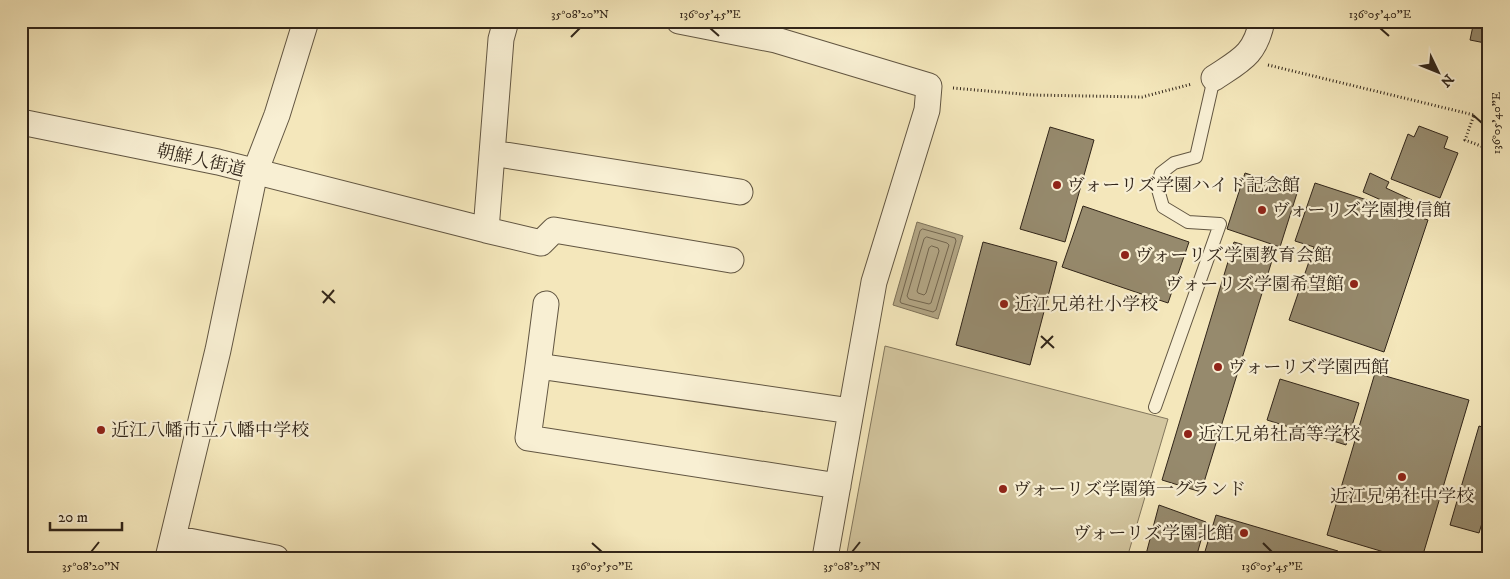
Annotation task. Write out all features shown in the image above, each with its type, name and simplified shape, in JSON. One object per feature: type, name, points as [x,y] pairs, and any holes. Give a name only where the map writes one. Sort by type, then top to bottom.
[{"type":"street","name":"朝鮮人街道","points":[[21,122],[218,162],[255,172],[277,115],[305,21]]},
{"type":"street","points":[[486,230],[501,39],[506,21]]},
{"type":"street","points":[[679,21],[779,30],[929,86],[927,110],[874,282],[825,558]]},
{"type":"street","points":[[1214,78],[1245,58],[1259,37],[1262,21]]},
{"type":"street","points":[[492,153],[740,192]]},
{"type":"street","points":[[276,558],[171,548],[218,350],[255,172],[540,243],[554,230],[731,260]]},
{"type":"street","points":[[546,304],[528,438],[838,486]]},
{"type":"street","points":[[538,366],[851,411]]},
{"type":"lane","points":[[1155,407],[1220,224],[1188,222],[1163,207],[1156,186],[1161,172],[1174,163],[1196,157],[1214,78]]},
{"type":"path","points":[[1245,58],[1474,115],[1465,140],[1489,149]]},
{"type":"path","points":[[929,86],[1033,95],[1142,97],[1214,78]]},
{"type":"shaded area","name":"ヴォーリズ学園第一グランド","points":[[885,346],[1168,419],[1127,558],[846,558]]},
{"type":"water","points":[[917,222],[963,236],[938,319],[893,305]]},
{"type":"building","points":[[1474,21],[1489,21],[1489,39],[1486,38],[1485,43],[1470,40]]},
{"type":"building","points":[[1419,126],[1448,137],[1444,148],[1458,153],[1440,198],[1391,179],[1408,134],[1414,137]]},
{"type":"building","name":"ヴォーリズ学園ハイド記念館","points":[[1050,127],[1094,140],[1065,242],[1020,229]]},
{"type":"building","name":"ヴォーリズ学園捜信館","points":[[1245,173],[1298,190],[1280,247],[1227,229]]},
{"type":"building","points":[[1370,173],[1389,182],[1386,188],[1412,200],[1406,211],[1363,192]]},
{"type":"building","name":"ヴォーリズ学園希望館","points":[[1315,183],[1428,220],[1384,352],[1289,320],[1314,247],[1295,241]]},
{"type":"building","name":"ヴォーリズ学園教育会館","points":[[1083,206],[1189,242],[1168,303],[1062,267]]},
{"type":"building","points":[[983,242],[1057,262],[1030,365],[956,345]]},
{"type":"building","name":"ヴォーリズ学園西館","points":[[1234,242],[1274,254],[1201,492],[1162,480]]},
{"type":"building","points":[[1375,373],[1469,400],[1422,558],[1404,558],[1327,535]]},
{"type":"building","points":[[1280,379],[1359,403],[1346,445],[1267,420]]},
{"type":"building","points":[[1479,426],[1489,429],[1489,500],[1479,533],[1450,525]]},
{"type":"building","points":[[1159,505],[1206,522],[1196,558],[1145,558]]},
{"type":"building","name":"ヴォーリズ学園北館","points":[[1216,515],[1338,551],[1336,558],[1203,558]]},
{"type":"place","name":"ヴォーリズ学園ハイド記念館","points":[[1057,185]]},
{"type":"place","name":"ヴォーリズ学園捜信館","points":[[1262,210]]},
{"type":"place","name":"ヴォーリズ学園教育会館","points":[[1125,255]]},
{"type":"place","name":"ヴォーリズ学園希望館","points":[[1354,284]]},
{"type":"place","name":"近江兄弟社小学校","points":[[1004,304]]},
{"type":"place","name":"ヴォーリズ学園西館","points":[[1218,367]]},
{"type":"place","name":"近江八幡市立八幡中学校","points":[[101,430]]},
{"type":"place","name":"近江兄弟社高等学校","points":[[1188,434]]},
{"type":"place","name":"近江兄弟社中学校","points":[[1402,477]]},
{"type":"place","name":"ヴォーリズ学園第一グランド","points":[[1003,489]]},
{"type":"place","name":"ヴォーリズ学園北館","points":[[1244,533]]}]
